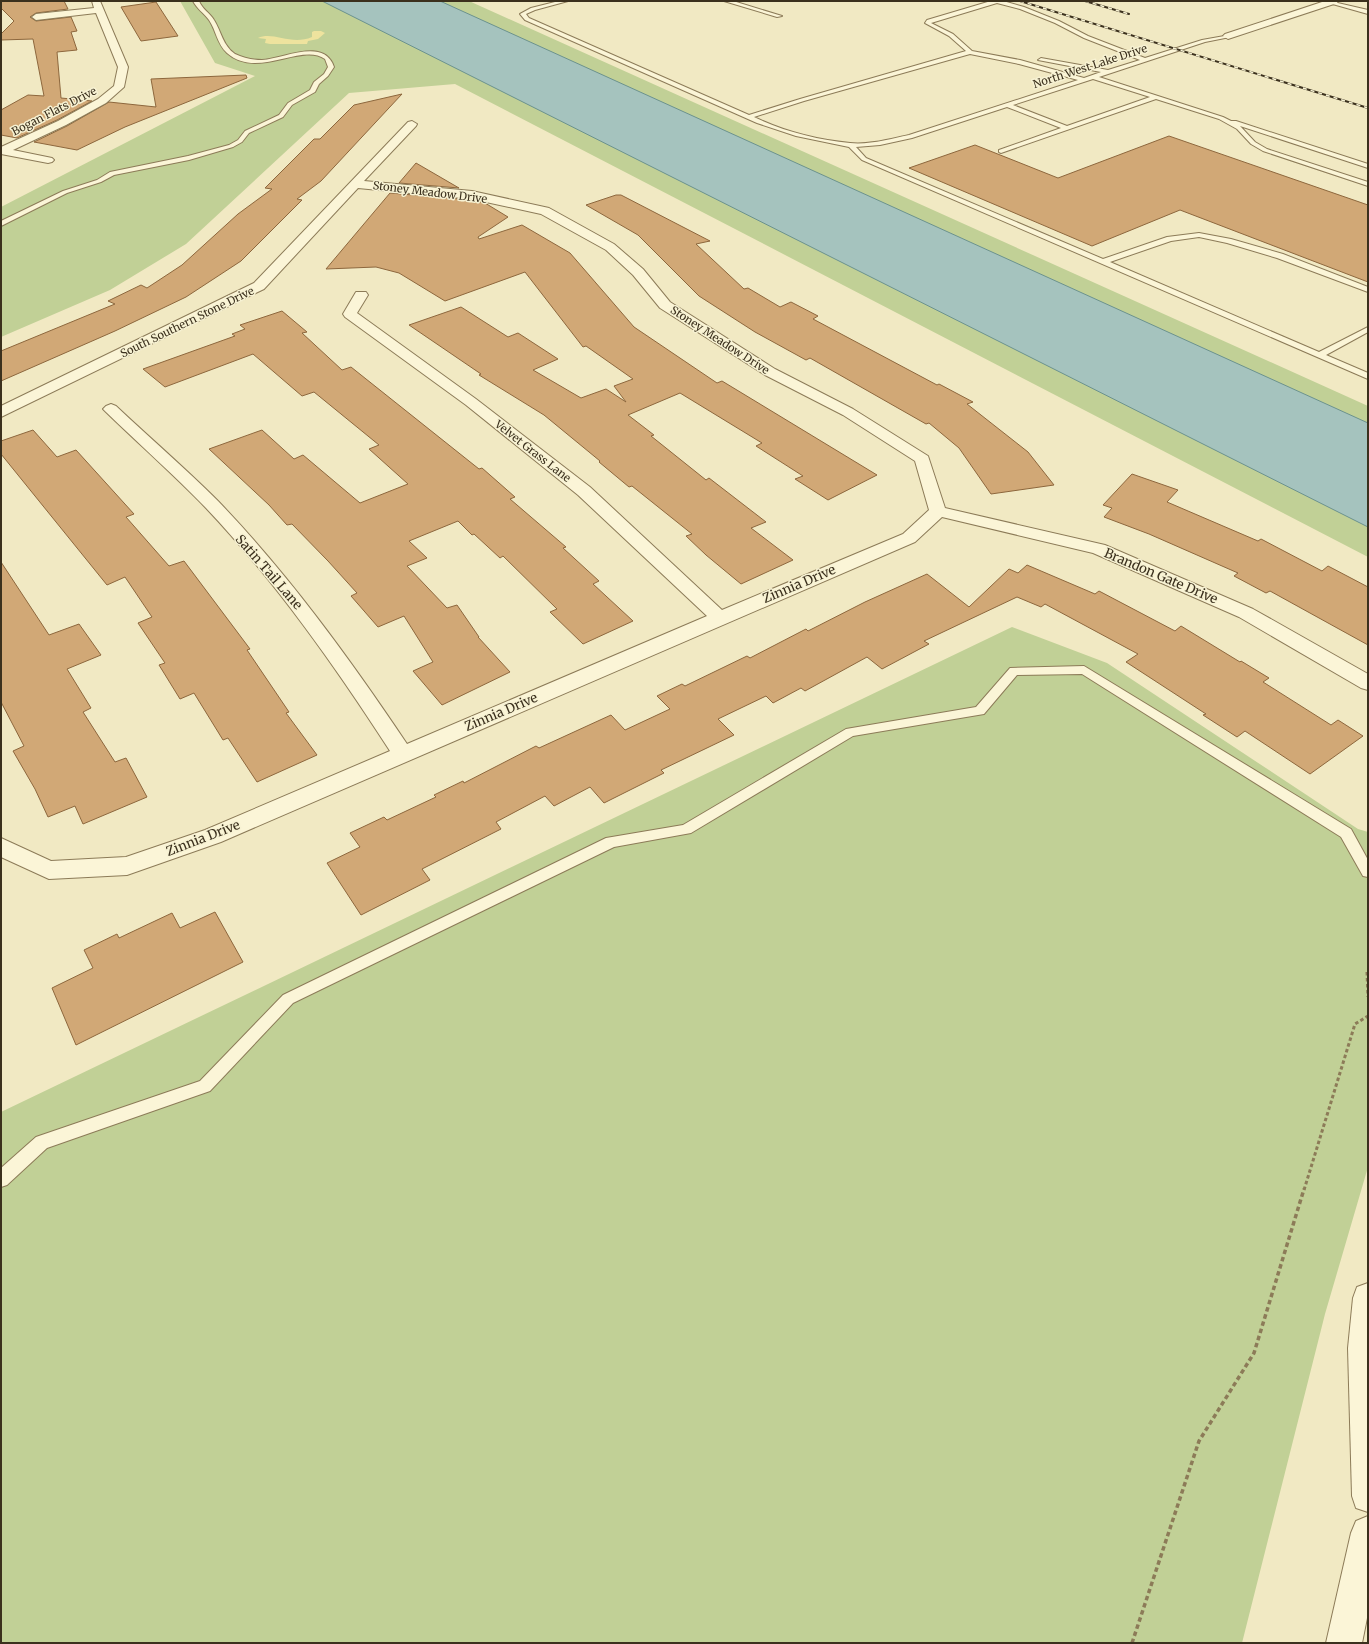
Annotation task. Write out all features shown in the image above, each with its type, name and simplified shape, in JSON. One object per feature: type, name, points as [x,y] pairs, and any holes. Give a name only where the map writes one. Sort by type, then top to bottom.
[{"type":"street","name":"North West Lake Drive","points":[[1228,36],[1333,1]]},
{"type":"street","points":[[36,17],[98,5]]},
{"type":"street","name":"Bogan Flats Drive","points":[[1,151],[62,123],[102,101],[119,87],[123,67],[98,5]]},
{"type":"street","name":"South Southern Stone Drive","points":[[1,412],[259,286],[357,184],[412,124]]},
{"type":"street","points":[[1,151],[48,160]]},
{"type":"street","name":"Stoney Meadow Drive","points":[[357,184],[472,195],[545,211],[610,247],[638,272],[665,305],[770,372],[848,412],[922,459],[938,511]]},
{"type":"street","name":"Velvet Grass Lane","points":[[361,295],[350,314],[471,402],[584,491],[720,618]]},
{"type":"street","name":"Satin Tail Lane","points":[[111,409],[212,505],[296,600],[378,715],[403,754]]},
{"type":"street","name":"Zinnia Drive","points":[[1,847],[49,870],[128,866],[213,836],[909,538],[938,511]]},
{"type":"street","name":"Brandon Gate Drive","points":[[938,511],[1099,549],[1246,612],[1368,683]]},
{"type":"street","points":[[1368,1298],[1363,1348],[1368,1496]]},
{"type":"street","points":[[1344,1643],[1368,1533]]},
{"type":"lane","points":[[1,224],[65,192],[99,181],[112,173],[188,158],[231,146],[240,141],[247,132],[281,116],[290,104],[313,91],[316,83],[326,75],[331,67],[327,58],[321,54],[304,54],[267,62],[251,61],[239,58],[229,52],[224,46],[213,20],[201,12],[196,1]]},
{"type":"lane","name":"North West Lake Drive","points":[[565,1],[533,9],[523,14],[527,19],[749,117],[798,135],[852,145],[880,143],[910,137],[1204,41],[1228,36]]},
{"type":"lane","points":[[727,1],[779,16]]},
{"type":"lane","points":[[1085,80],[1037,66],[1000,58],[970,48],[943,30],[928,23],[929,21],[997,1],[1022,8],[1057,22],[1086,37],[1146,60]]},
{"type":"lane","points":[[1333,1],[1368,12]]},
{"type":"lane","points":[[749,117],[970,48]]},
{"type":"lane","points":[[1000,58],[1001,51]]},
{"type":"lane","points":[[1008,53],[1022,56]]},
{"type":"lane","points":[[1037,66],[1042,57]]},
{"type":"lane","points":[[1035,58],[1042,57],[1108,72]]},
{"type":"lane","points":[[1094,77],[1368,166]]},
{"type":"lane","points":[[1001,151],[1156,96]]},
{"type":"lane","points":[[1007,106],[1067,128]]},
{"type":"lane","points":[[1221,118],[1238,128],[1253,143],[1265,150],[1368,184]]},
{"type":"lane","points":[[852,145],[864,159],[1368,376]]},
{"type":"lane","points":[[1103,262],[1170,239],[1199,235],[1228,241],[1280,256],[1368,290]]},
{"type":"lane","points":[[1319,355],[1368,329]]},
{"type":"lane","points":[[1,1179],[42,1142],[205,1086],[288,999],[610,842],[686,829],[850,732],[980,711],[1014,671],[1084,670],[1346,833],[1368,872]]},
{"type":"path","points":[[1367,972],[1368,997]]},
{"type":"path","points":[[1132,1643],[1199,1441],[1254,1353],[1356,1024],[1368,1016]]},
{"type":"green space","points":[[180,1],[469,1],[1368,406],[1368,557],[455,84],[349,93],[186,244],[110,290],[1,337],[1,207],[255,76],[215,63]]},
{"type":"green space","points":[[1012,627],[1107,663],[1358,829],[1368,832],[1368,1167],[1325,1314],[1242,1643],[1,1643],[1,1112]]},
{"type":"sand","points":[[321,31],[325,33],[318,39],[308,41],[307,44],[270,44],[265,43],[266,39],[258,38],[270,36],[297,40],[312,37],[312,32]]},
{"type":"water","points":[[322,1],[440,1],[1368,423],[1368,527]]},
{"type":"building","points":[[1,1],[64,1],[68,9],[36,13],[30,17],[36,21],[71,17],[77,31],[71,32],[77,50],[57,52],[61,98],[92,101],[57,120],[17,138],[1,135],[1,110],[28,95],[44,96],[33,39],[1,40],[1,34],[14,21],[1,8]]},
{"type":"building","points":[[156,2],[178,36],[141,41],[121,7]]},
{"type":"building","points":[[246,75],[247,78],[125,127],[77,150],[34,142],[67,126],[109,102],[156,107],[151,79]]},
{"type":"building","points":[[402,94],[321,181],[297,199],[302,200],[241,261],[186,297],[115,331],[1,381],[1,351],[115,304],[108,301],[141,285],[147,288],[182,265],[238,214],[272,189],[265,188],[314,139],[320,139],[354,105]]},
{"type":"building","points":[[1169,136],[1368,205],[1368,282],[1180,210],[1092,246],[909,168],[975,145],[1058,178]]},
{"type":"building","points":[[416,163],[459,188],[399,183]]},
{"type":"building","points":[[390,193],[472,200],[485,203],[508,217],[478,237],[479,239],[522,225],[570,253],[634,327],[717,383],[722,381],[877,475],[828,500],[795,479],[803,476],[756,446],[762,443],[680,393],[628,415],[654,435],[651,436],[706,480],[709,478],[766,522],[751,528],[793,560],[741,584],[686,536],[692,534],[632,486],[629,487],[544,415],[479,375],[481,374],[409,325],[461,307],[508,337],[518,333],[558,359],[533,370],[581,398],[606,389],[626,402],[614,386],[633,379],[586,346],[583,347],[525,272],[445,301],[399,273],[376,267],[326,269]]},
{"type":"building","points":[[616,195],[621,195],[710,241],[696,244],[744,289],[748,288],[780,307],[791,302],[818,316],[813,319],[937,385],[939,384],[973,402],[967,404],[1028,452],[1054,485],[991,494],[959,448],[929,423],[926,424],[810,358],[806,360],[755,332],[699,296],[638,235],[586,205]]},
{"type":"building","points":[[282,311],[307,332],[302,333],[342,370],[351,367],[479,469],[482,468],[515,497],[510,499],[566,547],[563,548],[599,581],[593,584],[633,621],[583,644],[550,612],[557,609],[503,556],[500,558],[474,534],[472,535],[458,521],[409,541],[427,558],[407,566],[447,608],[457,605],[478,637],[510,672],[442,705],[413,671],[433,662],[404,616],[378,627],[351,596],[357,593],[328,561],[292,524],[287,525],[269,505],[209,449],[262,430],[294,459],[303,455],[360,503],[408,484],[369,449],[379,445],[314,392],[302,396],[253,354],[165,387],[143,369],[235,336],[232,334],[245,329],[240,325]]},
{"type":"building","points":[[33,430],[57,457],[76,450],[134,514],[126,517],[169,566],[184,561],[250,649],[247,650],[289,712],[286,713],[317,755],[257,782],[228,738],[223,740],[194,693],[180,699],[159,665],[165,663],[138,623],[152,617],[125,577],[107,585],[1,454],[1,441]]},
{"type":"building","points":[[1132,474],[1178,490],[1167,502],[1258,541],[1261,539],[1322,571],[1328,566],[1368,587],[1368,645],[1270,591],[1266,593],[1234,576],[1238,573],[1149,534],[1104,517],[1112,508],[1103,505]]},
{"type":"building","points":[[1,562],[49,635],[79,624],[101,655],[67,669],[91,708],[83,712],[115,762],[126,758],[147,797],[83,824],[75,806],[48,817],[35,789],[13,751],[24,746],[1,702]]},
{"type":"building","points":[[1027,565],[1095,594],[1099,591],[1175,631],[1181,626],[1269,678],[1263,682],[1331,725],[1338,720],[1363,736],[1310,774],[1245,731],[1237,737],[1203,715],[1206,714],[1126,662],[1138,654],[1045,604],[1041,607],[1017,597],[924,641],[929,644],[882,669],[867,657],[805,691],[801,688],[773,703],[766,696],[718,719],[734,735],[661,770],[664,773],[604,803],[590,787],[554,806],[545,796],[496,822],[501,829],[422,869],[430,880],[361,915],[327,863],[360,847],[350,833],[384,817],[387,820],[436,797],[434,795],[463,781],[464,783],[536,746],[539,748],[611,715],[625,730],[670,709],[657,696],[682,684],[685,686],[747,656],[750,658],[806,629],[808,631],[865,602],[927,574],[969,607],[1009,569],[1018,573]]},
{"type":"building","points":[[215,912],[243,962],[76,1045],[52,988],[93,968],[84,950],[117,934],[119,938],[172,913],[180,928]]},
{"type":"railway","points":[[1020,1],[1368,108]]},
{"type":"railway","points":[[1085,1],[1129,14]]}]
